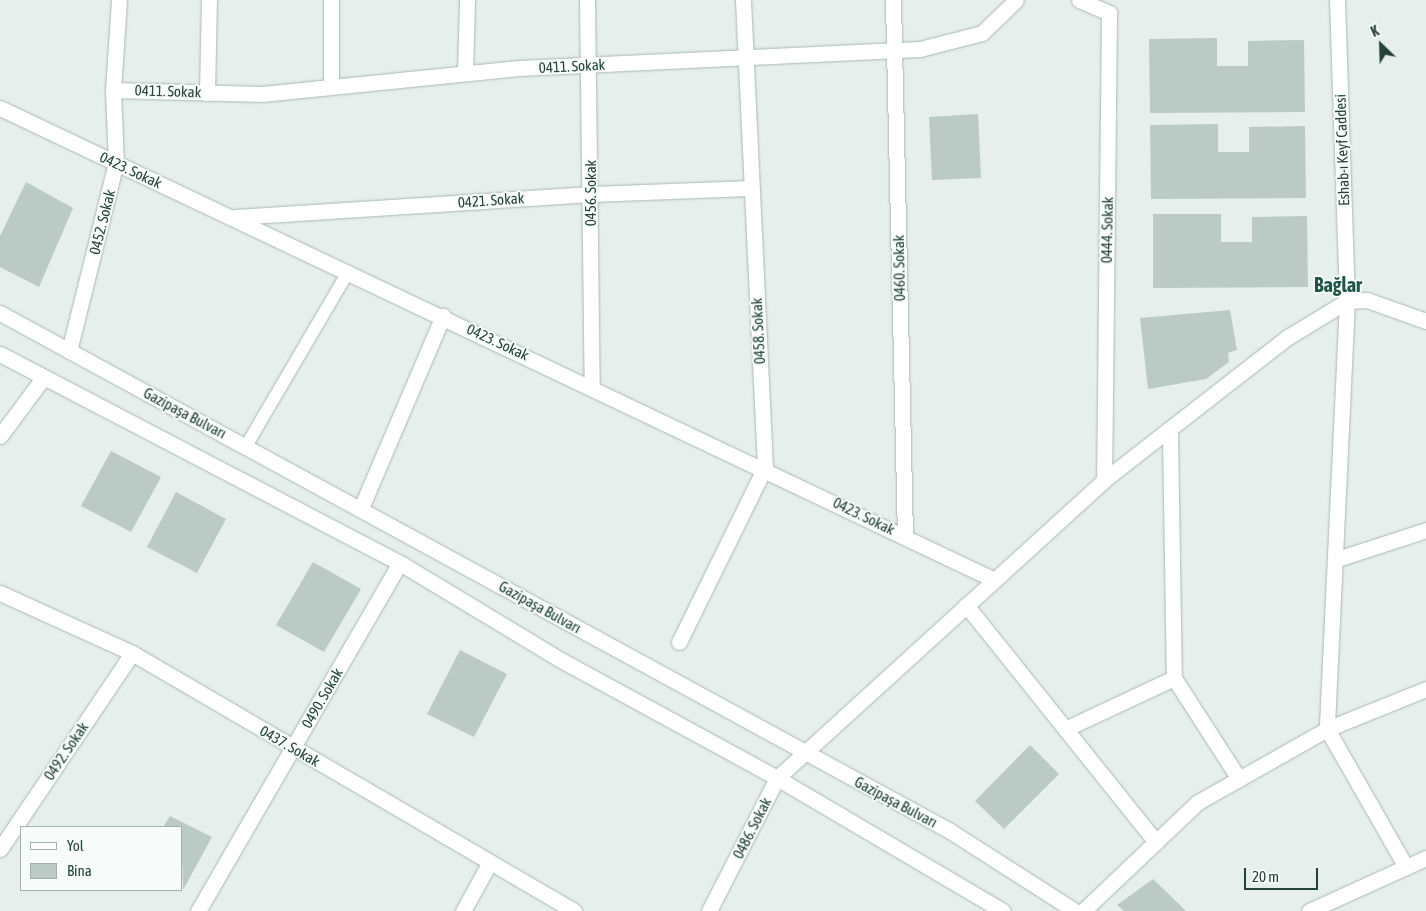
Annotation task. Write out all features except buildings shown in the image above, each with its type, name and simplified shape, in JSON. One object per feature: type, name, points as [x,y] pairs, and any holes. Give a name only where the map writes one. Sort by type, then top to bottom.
[{"type":"street","name":"0452. Sokak","points":[[70,351],[116,163],[113,90],[119,0]]},
{"type":"street","points":[[207,92],[209,0]]},
{"type":"street","points":[[330,87],[331,0]]},
{"type":"street","points":[[465,73],[468,0]]},
{"type":"street","name":"0456. Sokak","points":[[587,0],[591,65],[592,386]]},
{"type":"street","name":"0458. Sokak","points":[[679,642],[765,467],[750,188],[743,0]]},
{"type":"street","name":"0460. Sokak","points":[[893,0],[905,536]]},
{"type":"street","name":"0411. Sokak","points":[[113,90],[262,94],[465,73],[920,49],[982,33],[1016,0]]},
{"type":"street","name":"0444. Sokak","points":[[1079,0],[1109,13],[1104,480]]},
{"type":"street","name":"Eshab-ı Keyf Caddesi","points":[[1327,729],[1347,301],[1337,0]]},
{"type":"street","name":"0423. Sokak","points":[[0,108],[765,467],[995,580]]},
{"type":"street","name":"0421. Sokak","points":[[232,218],[591,194],[750,188]]},
{"type":"street","points":[[1347,301],[1367,300],[1426,321]]},
{"type":"street","name":"0486. Sokak","points":[[709,911],[777,778],[1104,480],[1170,433],[1288,336],[1347,301]]},
{"type":"street","name":"Gazipaşa Bulvarı","points":[[0,313],[361,508],[950,831],[1075,911]]},
{"type":"street","points":[[361,508],[443,316]]},
{"type":"street","name":"Gazipaşa Bulvarı","points":[[0,354],[43,378],[147,427],[400,563],[559,660],[777,778],[1003,911]]},
{"type":"street","points":[[0,436],[43,378]]},
{"type":"street","points":[[1170,433],[1174,678],[1239,779]]},
{"type":"street","points":[[1336,559],[1426,530]]},
{"type":"street","name":"0490. Sokak","points":[[198,911],[400,563]]},
{"type":"street","name":"0437. Sokak","points":[[0,593],[132,653],[574,911]]},
{"type":"street","points":[[966,605],[1156,842]]},
{"type":"street","name":"0492. Sokak","points":[[0,848],[132,653]]},
{"type":"street","points":[[1064,729],[1174,678]]},
{"type":"street","points":[[1083,911],[1198,802],[1327,729],[1426,689]]},
{"type":"street","points":[[1327,729],[1406,867]]},
{"type":"street","points":[[1309,911],[1426,858]]},
{"type":"street","points":[[463,911],[490,862]]},
{"type":"lane","points":[[246,446],[348,272]]},
{"type":"district","name":"Bağlar","points":[[1338,284]]}]
